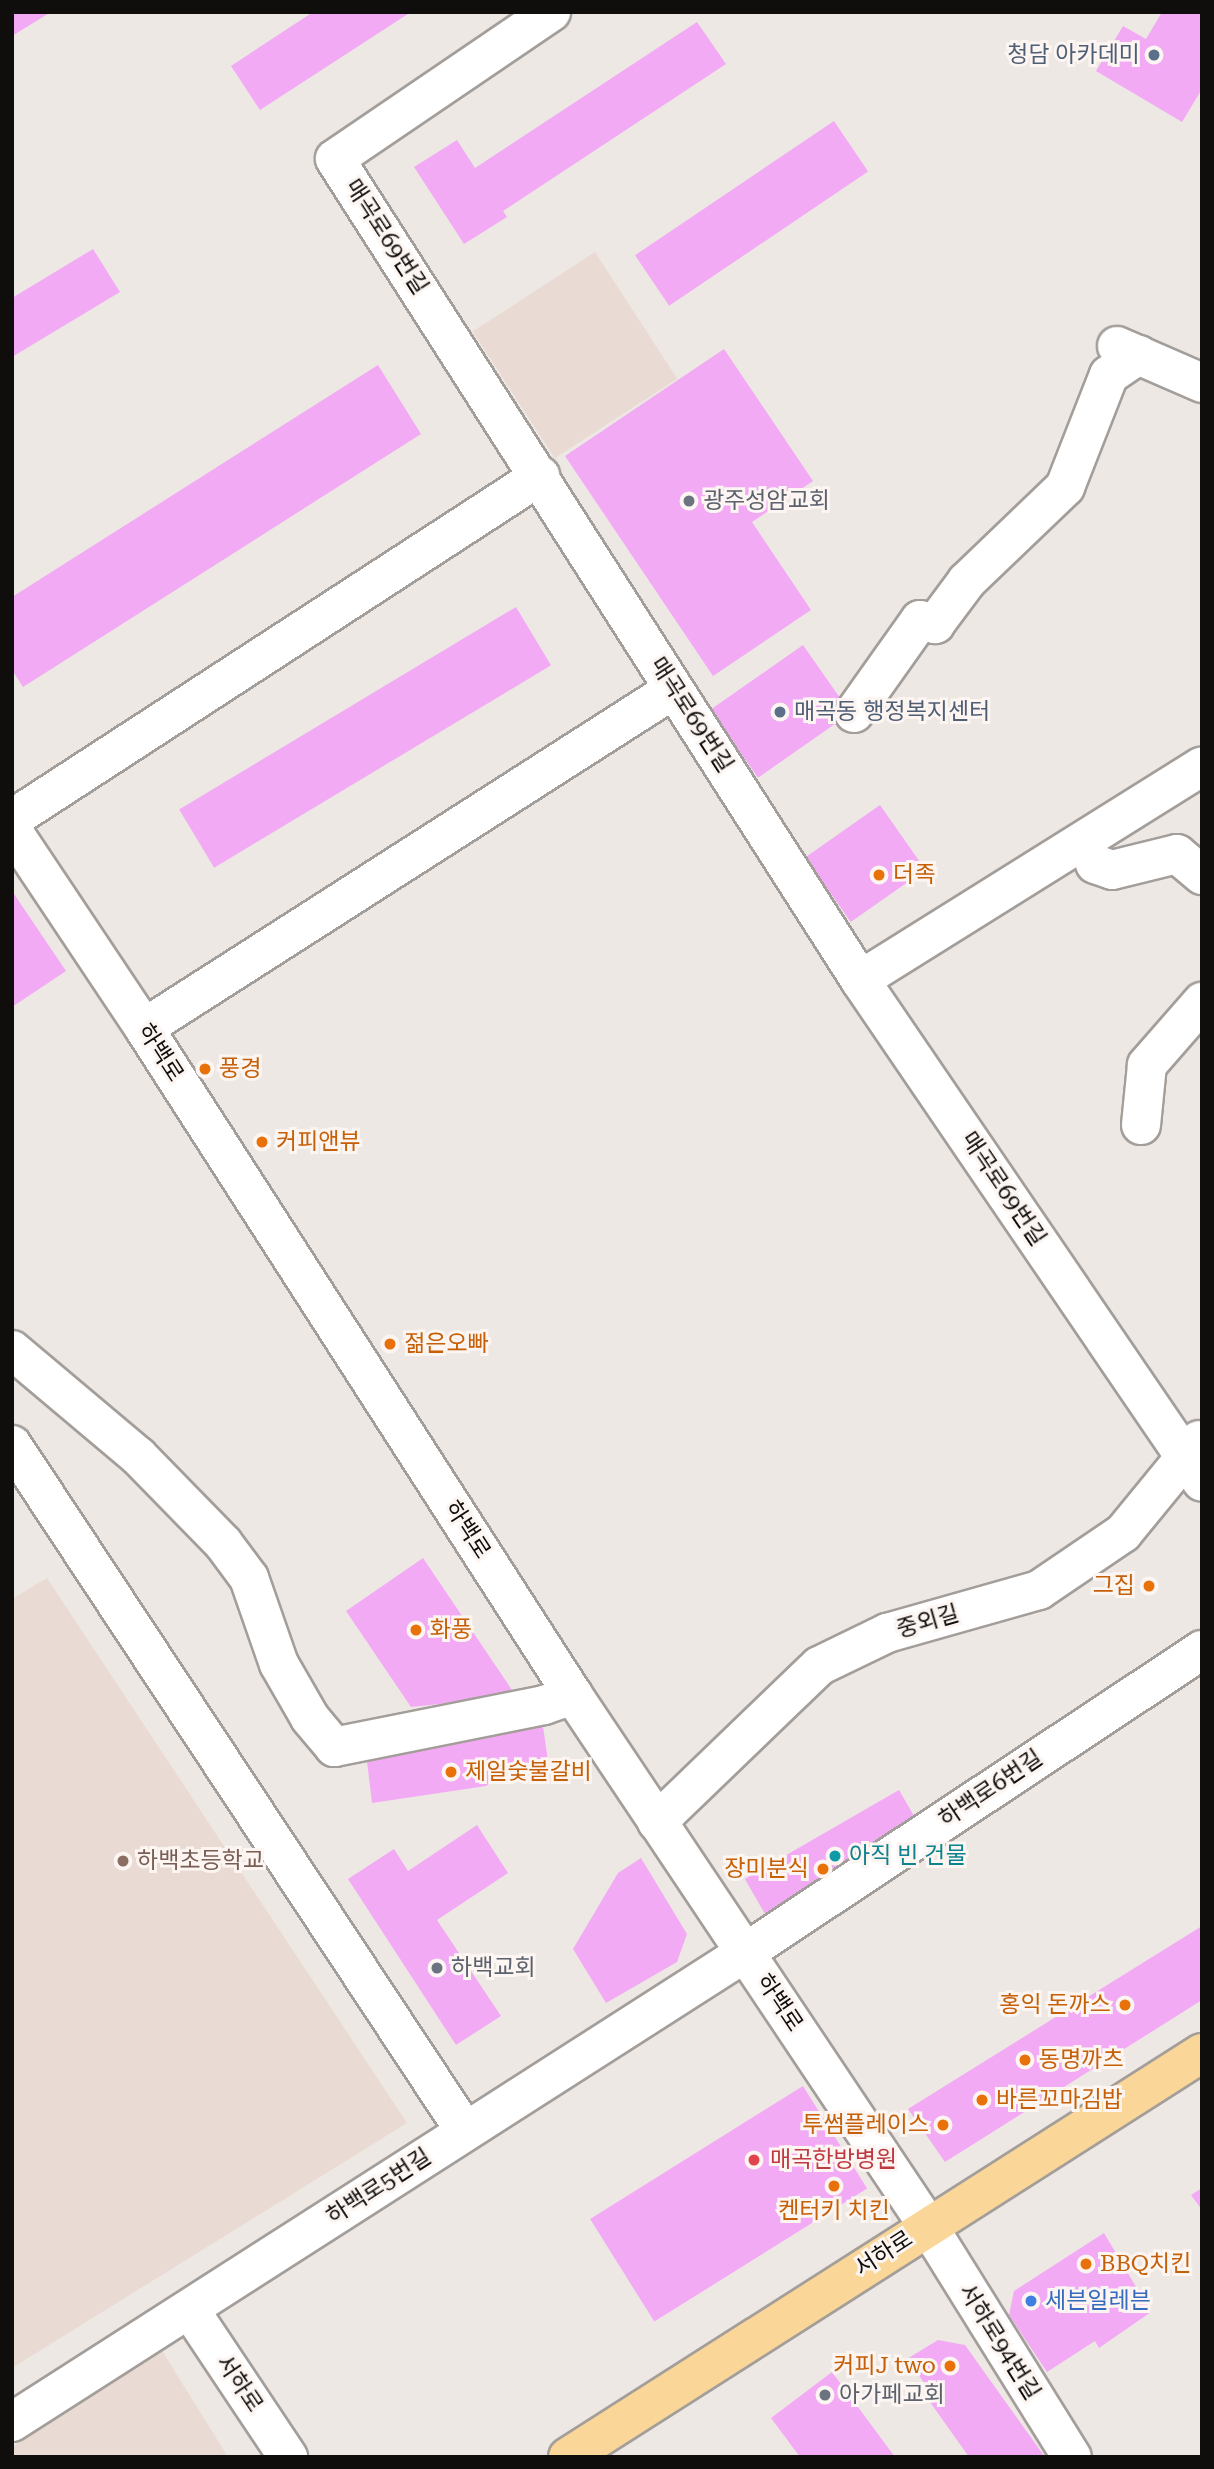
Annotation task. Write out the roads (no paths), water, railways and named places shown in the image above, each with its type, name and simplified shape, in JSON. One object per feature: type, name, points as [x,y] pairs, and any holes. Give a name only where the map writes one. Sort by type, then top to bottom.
[{"type":"main road","name":"서하로","points":[[568,2457],[1202,2053]]},
{"type":"street","name":"매곡로69번길","points":[[551,12],[335,159],[860,980],[1197,1459]]},
{"type":"street","points":[[854,713],[920,620],[935,624],[967,582],[1065,487],[1108,375],[1126,350],[1202,383]]},
{"type":"street","points":[[12,819],[540,476]]},
{"type":"street","points":[[144,1028],[674,689]]},
{"type":"street","points":[[860,980],[1202,766]]},
{"type":"street","name":"하백로","points":[[12,830],[144,1028],[573,1695],[928,2226]]},
{"type":"street","points":[[1095,864],[1112,870],[1177,854],[1202,875]]},
{"type":"street","points":[[1141,1125],[1147,1065],[1202,1002]]},
{"type":"street","points":[[12,1350],[138,1456],[223,1544],[249,1578],[279,1664],[310,1718],[334,1747],[544,1705],[573,1695]]},
{"type":"street","points":[[12,1445],[465,2131]]},
{"type":"street","name":"중외길","points":[[657,1822],[819,1666],[887,1633],[1039,1590],[1123,1533],[1197,1459]]},
{"type":"street","name":"하백로6번길","points":[[746,1952],[1202,1650]]},
{"type":"street","name":"하백로5번길","points":[[12,2422],[746,1952]]},
{"type":"street","name":"서하로94번길","points":[[928,2226],[1072,2457]]},
{"type":"street","name":"서하로","points":[[190,2310],[288,2457]]},
{"type":"place","name":"청담 아카데미","points":[[1154,55]]},
{"type":"place","name":"광주성암교회","points":[[689,501]]},
{"type":"place","name":"매곡동 행정복지센터","points":[[780,712]]},
{"type":"place","name":"더족","points":[[879,875]]},
{"type":"place","name":"풍경","points":[[205,1069]]},
{"type":"place","name":"커피앤뷰","points":[[262,1142]]},
{"type":"place","name":"젊은오빠","points":[[390,1344]]},
{"type":"place","name":"그집","points":[[1149,1586]]},
{"type":"place","name":"화풍","points":[[416,1630]]},
{"type":"place","name":"제일숯불갈비","points":[[451,1772]]},
{"type":"place","name":"아직 빈 건물","points":[[835,1856]]},
{"type":"place","name":"하백초등학교","points":[[123,1861]]},
{"type":"place","name":"장미분식","points":[[823,1869]]},
{"type":"place","name":"하백교회","points":[[437,1968]]},
{"type":"place","name":"홍익 돈까스","points":[[1125,2005]]},
{"type":"place","name":"동명까츠","points":[[1025,2060]]},
{"type":"place","name":"바른꼬마김밥","points":[[982,2100]]},
{"type":"place","name":"투썸플레이스","points":[[943,2125]]},
{"type":"place","name":"매곡한방병원","points":[[754,2160]]},
{"type":"place","name":"켄터키 치킨","points":[[834,2186]]},
{"type":"place","name":"BBQ치킨","points":[[1086,2264]]},
{"type":"place","name":"세븐일레븐","points":[[1031,2301]]},
{"type":"place","name":"커피J two","points":[[950,2366]]},
{"type":"place","name":"아가페교회","points":[[825,2395]]}]
